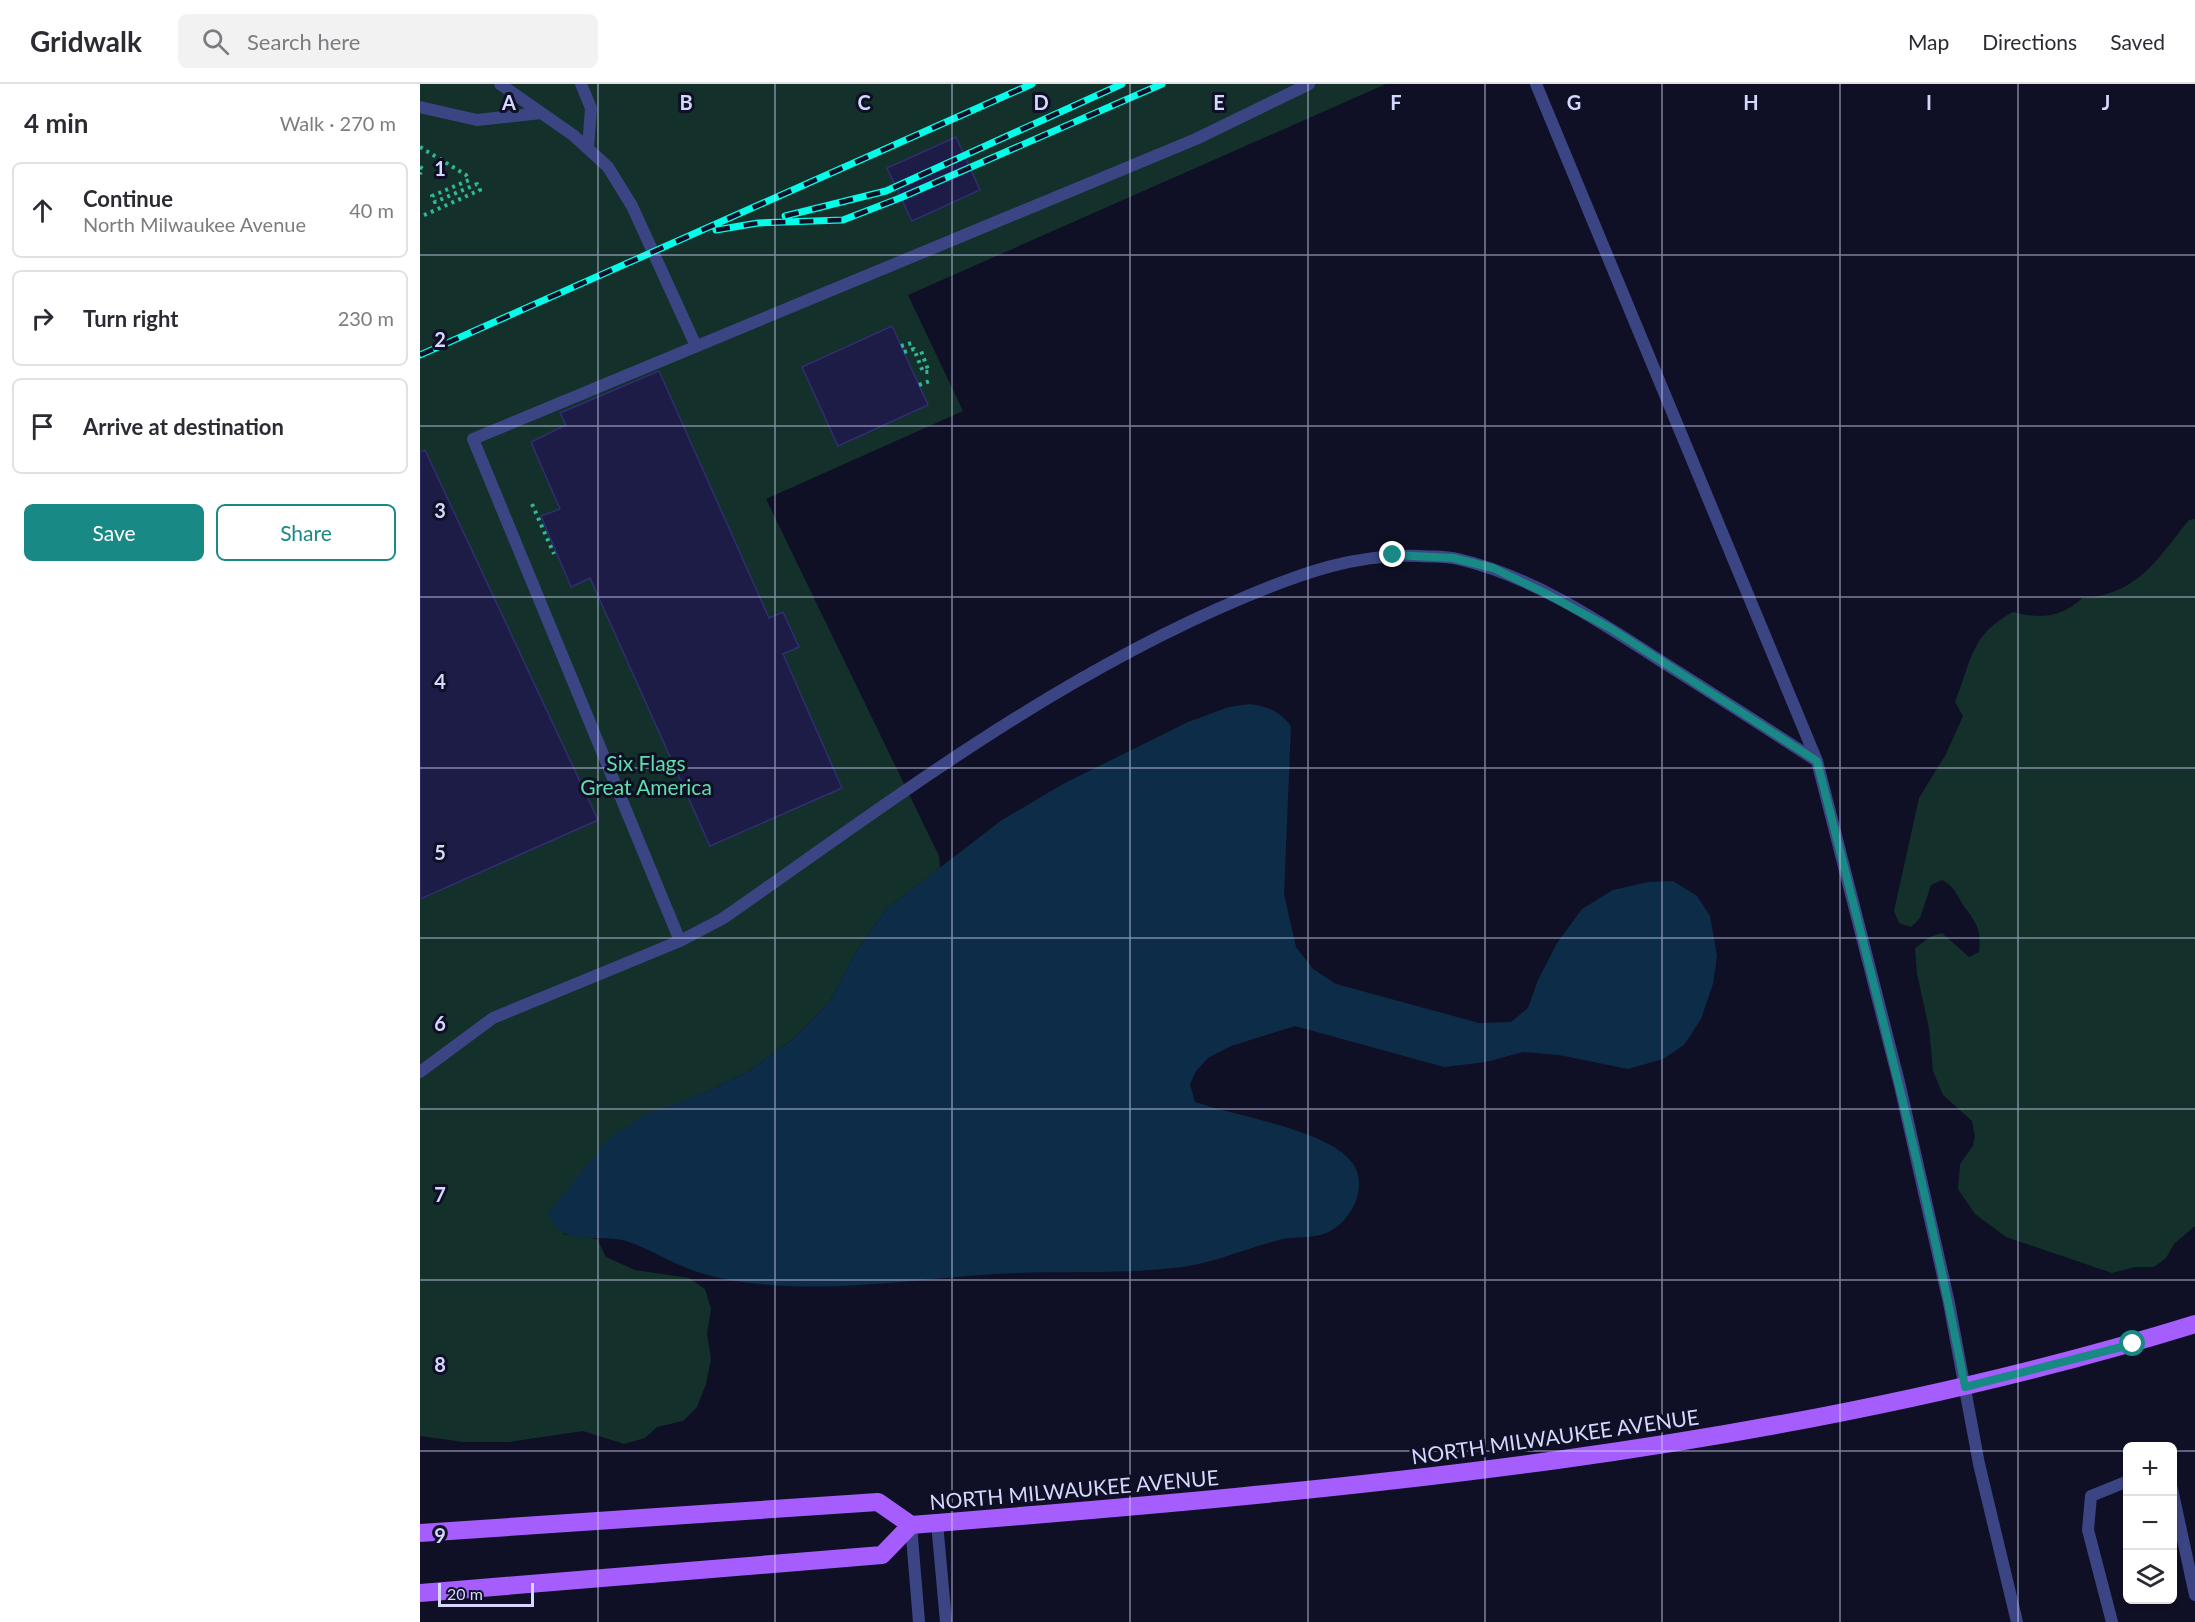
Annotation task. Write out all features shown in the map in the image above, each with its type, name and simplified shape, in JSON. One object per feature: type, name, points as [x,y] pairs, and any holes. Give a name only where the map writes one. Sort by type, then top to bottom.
[{"type":"main road","name":"NORTH MILWAUKEE AVENUE","points":[[420,1533],[878,1502],[911,1525],[1338,1488],[1451,1475],[1679,1442],[1965,1387],[2133,1344],[2195,1324]]},
{"type":"main road","name":"NORTH MILWAUKEE AVENUE","points":[[420,1593],[882,1555],[911,1525]]},
{"type":"lane","points":[[500,84],[588,148],[609,167],[632,206],[696,346]]},
{"type":"lane","points":[[581,84],[591,108],[588,148]]},
{"type":"lane","points":[[680,941],[473,439],[1185,143],[1309,84]]},
{"type":"lane","points":[[1536,84],[1817,761],[1900,1086],[1949,1303],[1979,1464],[2017,1622]]},
{"type":"lane","points":[[420,107],[477,120],[541,113]]},
{"type":"lane","points":[[420,1072],[493,1018],[680,941],[722,919],[990,733],[1143,643],[1298,574],[1341,562],[1393,555],[1453,558],[1493,568],[1610,628],[1817,761]]},
{"type":"lane","points":[[2112,1622],[2088,1530],[2091,1496],[2123,1483]]},
{"type":"lane","points":[[2174,1496],[2195,1595]]},
{"type":"lane","points":[[938,1523],[946,1622]]},
{"type":"lane","points":[[911,1525],[919,1622]]},
{"type":"path","points":[[420,147],[466,175],[469,180],[432,196],[435,202],[477,184],[480,190],[420,217]]},
{"type":"path","points":[[420,167],[423,169],[420,174]]},
{"type":"path","points":[[901,346],[912,343]]},
{"type":"path","points":[[904,352],[914,349],[923,372],[930,372],[921,351]]},
{"type":"path","points":[[919,385],[930,381]]},
{"type":"path","points":[[532,504],[554,554]]},
{"type":"green space","name":"Six Flags Great America","points":[[420,84],[1386,84],[908,295],[963,411],[766,499],[939,856],[940,868],[886,909],[856,952],[830,1001],[792,1040],[749,1071],[704,1093],[563,1234],[597,1239],[606,1257],[635,1270],[689,1278],[705,1289],[711,1309],[707,1334],[711,1359],[706,1384],[697,1407],[683,1421],[657,1427],[645,1438],[624,1444],[583,1431],[509,1442],[464,1442],[420,1436]]},
{"type":"green space","points":[[2195,519],[2195,1226],[2174,1244],[2166,1258],[2154,1267],[2135,1267],[2112,1273],[2006,1237],[1975,1214],[1958,1189],[1960,1164],[1973,1146],[1975,1136],[1972,1121],[1943,1095],[1933,1071],[1929,1028],[1917,974],[1915,948],[1930,937],[1942,933],[1969,957],[1979,952],[1979,933],[1956,893],[1942,880],[1931,885],[1920,918],[1911,927],[1899,923],[1894,911],[1919,798],[1946,754],[1963,716],[1955,702],[1969,661],[1980,640],[1988,630],[2013,612],[2032,616],[2050,615],[2066,610],[2082,598],[2118,590],[2132,582],[2156,561],[2189,520]]},
{"type":"water","points":[[1250,704],[1273,710],[1291,726],[1284,894],[1296,947],[1313,969],[1336,984],[1479,1023],[1511,1022],[1528,1008],[1538,980],[1557,943],[1582,909],[1613,890],[1648,882],[1673,881],[1697,896],[1710,916],[1717,956],[1713,984],[1701,1019],[1684,1045],[1663,1059],[1628,1069],[1559,1055],[1523,1052],[1486,1062],[1444,1067],[1295,1026],[1231,1046],[1208,1058],[1196,1071],[1190,1084],[1195,1102],[1282,1126],[1327,1143],[1344,1154],[1355,1167],[1359,1186],[1357,1196],[1349,1214],[1335,1228],[1326,1233],[1279,1240],[1207,1262],[1182,1267],[1136,1271],[996,1274],[843,1286],[781,1286],[736,1281],[704,1274],[626,1241],[570,1236],[554,1224],[548,1213],[609,1138],[646,1114],[704,1093],[749,1071],[792,1040],[830,1001],[856,952],[886,909],[1002,820],[1063,784],[1188,722],[1229,707]]},
{"type":"building","points":[[956,137],[980,190],[912,221],[887,168]]},
{"type":"building","points":[[892,326],[928,405],[838,446],[802,367]]},
{"type":"building","points":[[659,371],[769,618],[783,612],[799,647],[783,654],[842,788],[710,846],[590,578],[571,587],[541,516],[560,509],[531,442],[566,425],[560,413]]},
{"type":"building","points":[[425,450],[598,820],[420,899],[420,452]]},
{"type":"railway","points":[[420,355],[1032,84]]},
{"type":"railway","points":[[785,216],[886,191],[1122,84]]},
{"type":"railway","points":[[716,230],[758,223],[843,220],[900,198],[1162,84]]},
{"type":"route","points":[[1393,555],[1453,558],[1493,568],[1545,593],[1610,628],[1817,761],[1900,1086],[1949,1303],[1965,1387],[2133,1344]]}]
